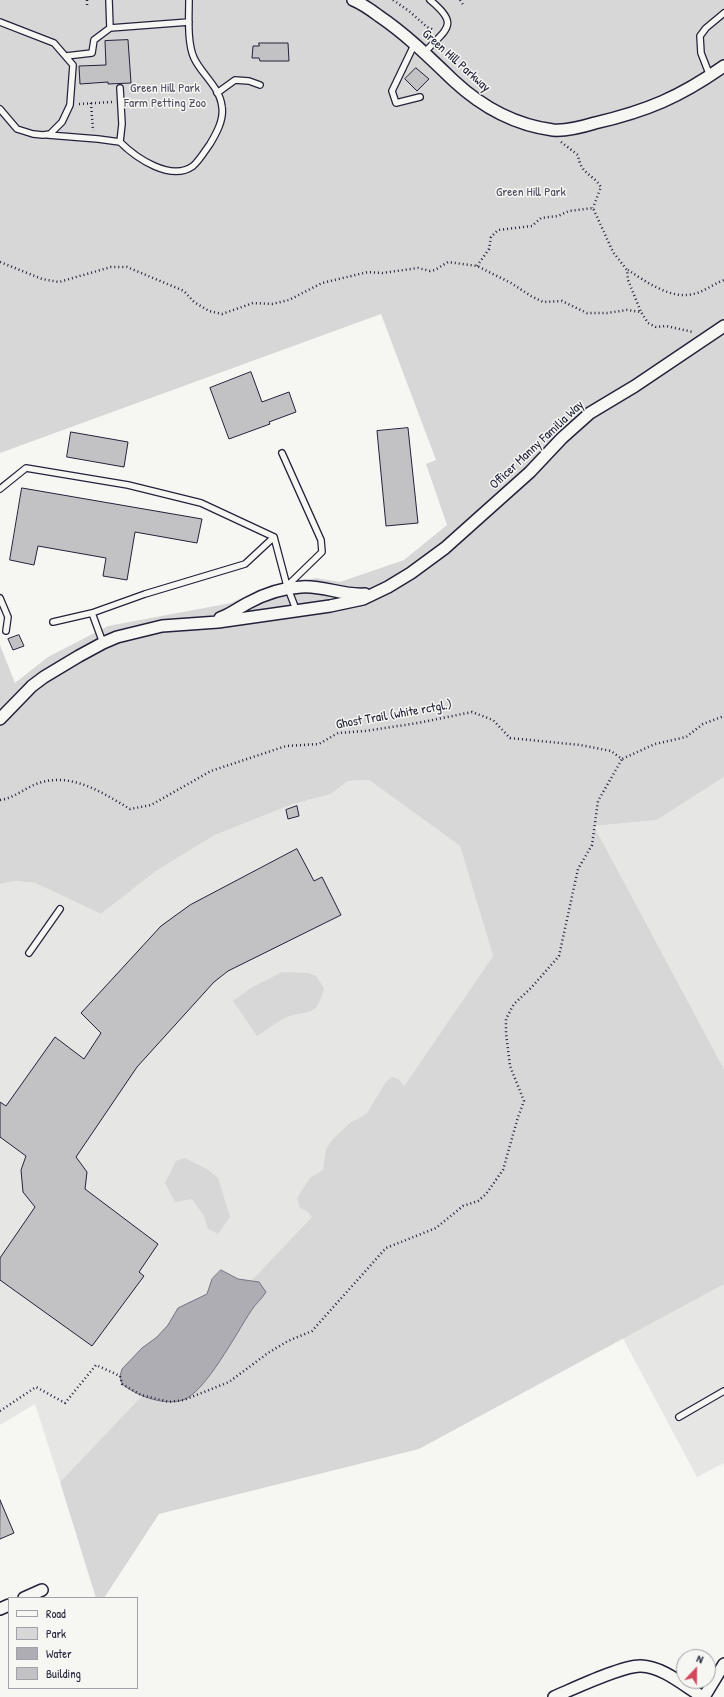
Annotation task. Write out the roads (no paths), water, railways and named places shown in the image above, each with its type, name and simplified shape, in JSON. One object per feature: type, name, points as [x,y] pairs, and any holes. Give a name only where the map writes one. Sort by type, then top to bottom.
[{"type":"street","name":"Green Hill Parkway","points":[[353,0],[382,18],[415,43],[454,80],[485,105],[514,120],[555,130],[586,126],[651,107],[688,90],[724,66]]},
{"type":"street","name":"Officer Manny Familia Way","points":[[0,719],[32,686],[44,677],[103,643],[132,633],[157,627],[297,612],[363,599],[406,577],[445,548],[530,472],[562,438],[590,413],[635,386],[724,326]]},
{"type":"street","name":"Officer Manny Familia Way","points":[[198,623],[228,615],[265,594],[288,587],[314,587],[343,593],[376,593]]},
{"type":"street","points":[[26,1597],[42,1590]]},
{"type":"street","points":[[554,1697],[617,1671],[633,1666],[641,1666],[673,1677],[704,1697],[724,1664]]},
{"type":"lane","points":[[109,0],[110,28]]},
{"type":"lane","points":[[0,109],[17,128],[33,134],[120,142],[132,154],[149,164],[170,171],[182,171],[192,166],[206,151],[215,136],[221,121],[222,107],[217,93],[194,57],[190,44],[189,0]]},
{"type":"lane","points":[[425,52],[447,27],[448,21],[446,15],[430,0]]},
{"type":"lane","points":[[710,76],[701,53],[700,36],[706,28],[724,13]]},
{"type":"lane","points":[[0,22],[54,43],[73,65],[70,105],[62,122],[50,134],[44,135]]},
{"type":"lane","points":[[66,56],[92,53],[94,40],[110,28],[189,22]]},
{"type":"lane","points":[[415,43],[392,91],[396,103],[420,97]]},
{"type":"lane","points":[[217,93],[235,80],[249,81],[260,85]]},
{"type":"lane","points":[[120,88],[122,124],[120,142]]},
{"type":"lane","points":[[282,453],[321,540],[322,546],[322,552],[288,587]]},
{"type":"lane","points":[[0,489],[26,468],[128,485],[201,503],[274,537],[288,587],[297,612]]},
{"type":"lane","points":[[53,622],[92,613],[145,594],[245,564],[274,537]]},
{"type":"lane","points":[[0,598],[8,617],[6,631]]},
{"type":"lane","points":[[92,613],[103,643]]},
{"type":"lane","points":[[29,953],[60,909]]},
{"type":"lane","points":[[679,1417],[724,1391]]},
{"type":"water","points":[[221,1270],[238,1279],[259,1282],[266,1292],[253,1308],[220,1361],[201,1386],[192,1395],[183,1400],[168,1402],[143,1396],[122,1384],[120,1376],[122,1369],[142,1348],[157,1337],[168,1325],[178,1308],[207,1294],[212,1279]]},
{"type":"park label","name":"Green Hill Park Farm Petting Zoo","points":[[165,96]]},
{"type":"park label","name":"Green Hill Park","points":[[531,193]]}]
